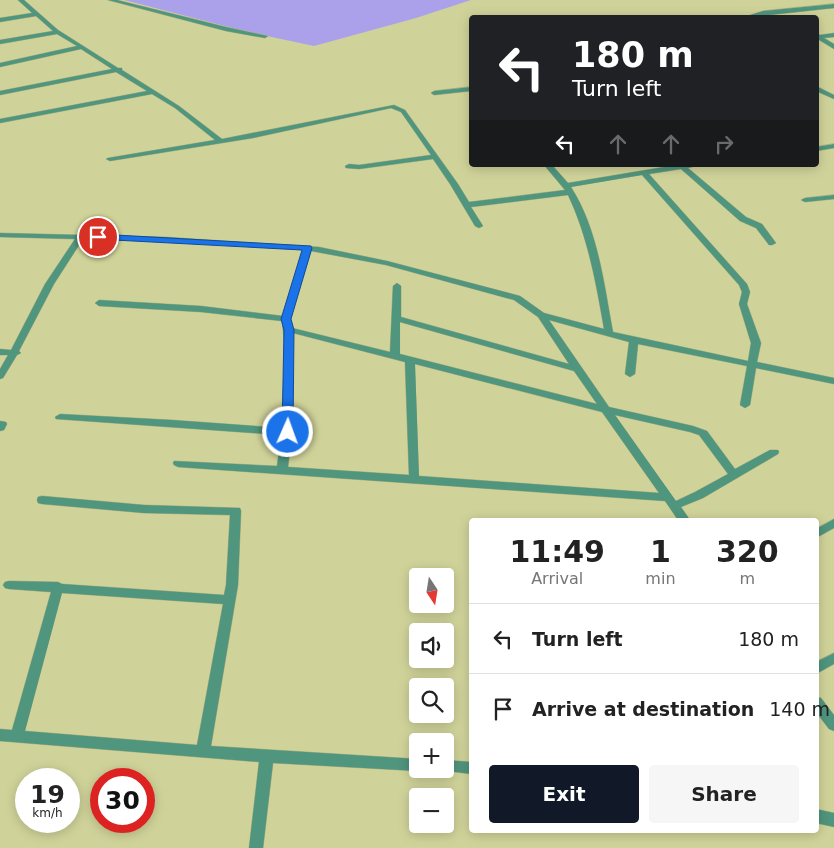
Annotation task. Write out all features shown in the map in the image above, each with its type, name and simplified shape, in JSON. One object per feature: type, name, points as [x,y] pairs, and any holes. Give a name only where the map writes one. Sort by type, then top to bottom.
[{"type":"street","points":[[21,0],[57,32],[177,107],[219,140]]},
{"type":"street","points":[[111,0],[226,29],[265,36]]},
{"type":"street","points":[[758,15],[779,11],[834,6]]},
{"type":"street","points":[[779,11],[785,15]]},
{"type":"street","points":[[0,20],[36,14]]},
{"type":"street","points":[[0,42],[57,32]]},
{"type":"street","points":[[819,36],[834,35]]},
{"type":"street","points":[[819,37],[834,47]]},
{"type":"street","points":[[0,65],[82,47]]},
{"type":"street","points":[[0,93],[120,70]]},
{"type":"street","points":[[434,93],[469,89]]},
{"type":"street","points":[[819,90],[834,97]]},
{"type":"street","points":[[0,121],[152,92]]},
{"type":"street","points":[[110,159],[269,133],[392,106],[404,111],[479,226]]},
{"type":"street","points":[[819,148],[834,146]]},
{"type":"street","points":[[349,166],[359,167],[435,157]]},
{"type":"street","points":[[550,167],[568,189],[588,232],[596,260],[609,333]]},
{"type":"street","points":[[466,205],[568,189],[675,167]]},
{"type":"street","points":[[682,167],[743,219],[759,226],[772,243]]},
{"type":"street","points":[[644,172],[744,284],[746,292],[743,304],[756,343],[745,405]]},
{"type":"street","points":[[805,200],[834,197]]},
{"type":"street","points":[[0,235],[231,242],[308,248],[387,263],[517,298],[541,315],[634,340],[834,381]]},
{"type":"street","points":[[0,376],[16,353],[41,300],[64,260],[82,236]]},
{"type":"street","points":[[282,470],[288,432],[289,330],[286,319],[308,248]]},
{"type":"street","points":[[395,355],[397,286]]},
{"type":"street","points":[[99,303],[201,309],[286,319]]},
{"type":"street","points":[[541,315],[683,518]]},
{"type":"street","points":[[396,318],[577,369]]},
{"type":"street","points":[[289,330],[395,355],[410,361],[607,410],[694,429],[703,433],[734,475]]},
{"type":"street","points":[[630,374],[634,340]]},
{"type":"street","points":[[0,352],[16,353]]},
{"type":"street","points":[[410,361],[414,479]]},
{"type":"street","points":[[60,417],[288,432]]},
{"type":"street","points":[[0,424],[2,424],[0,428]]},
{"type":"street","points":[[674,506],[774,452]]},
{"type":"street","points":[[178,463],[667,497]]},
{"type":"street","points":[[42,500],[144,509],[236,511],[232,585],[203,752]]},
{"type":"street","points":[[819,532],[834,524]]},
{"type":"street","points":[[9,585],[229,600]]},
{"type":"street","points":[[17,736],[58,587]]},
{"type":"street","points":[[819,668],[834,658]]},
{"type":"street","points":[[819,706],[834,725]]},
{"type":"street","points":[[0,735],[267,757],[409,765]]},
{"type":"street","points":[[256,848],[267,757]]},
{"type":"street","points":[[454,767],[469,768]]},
{"type":"street","points":[[819,817],[834,820]]},
{"type":"shaded area","points":[[124,0],[471,0],[416,18],[314,46],[248,32]]},
{"type":"route","points":[[98,237],[231,242],[308,248],[286,319],[289,330],[288,432]]}]
